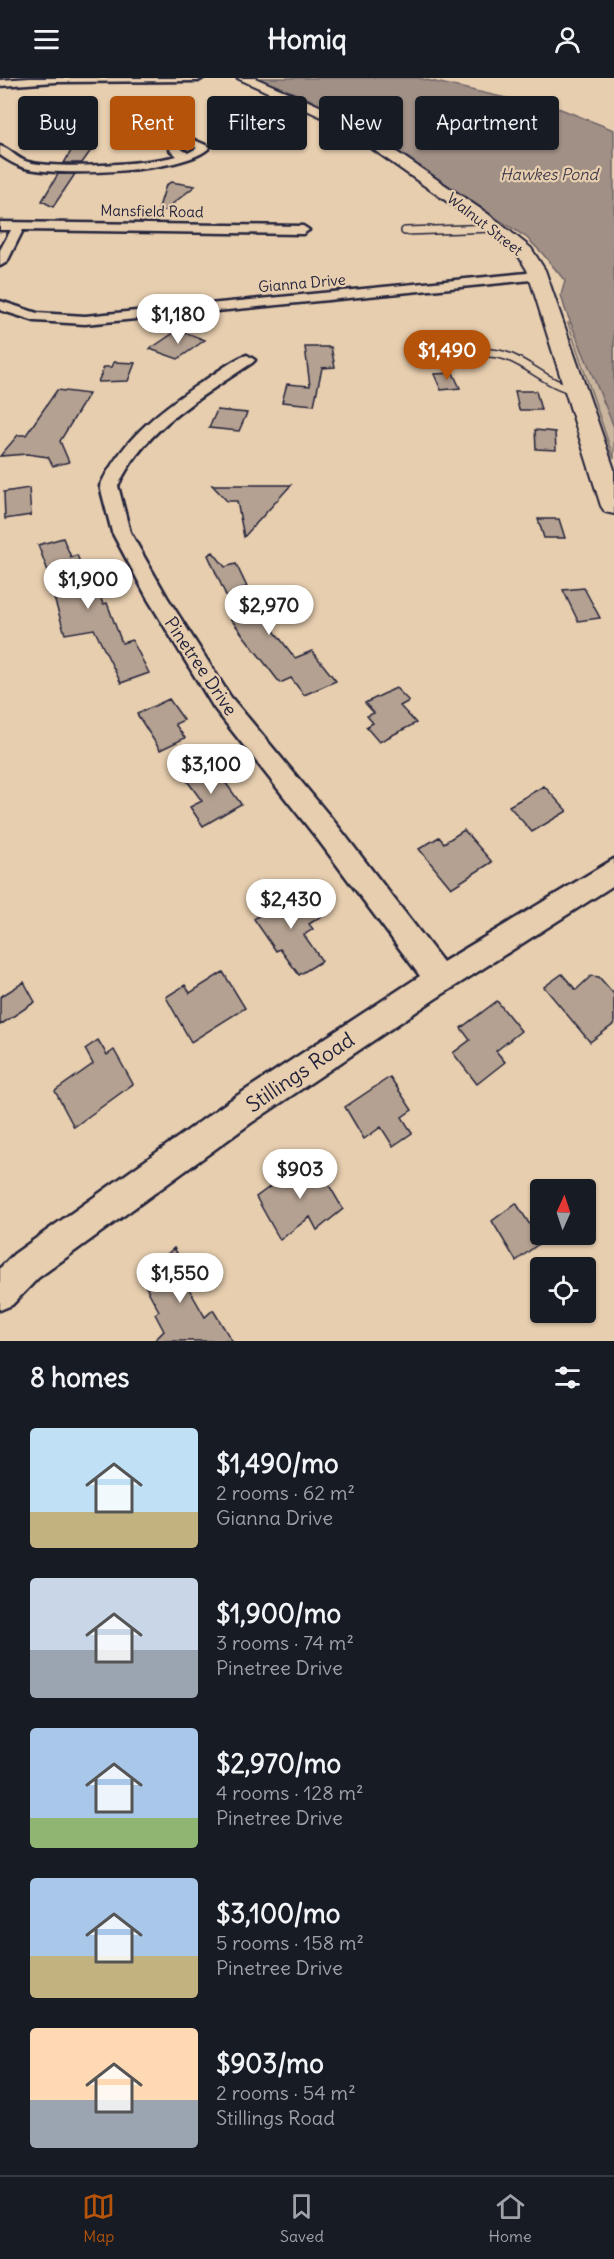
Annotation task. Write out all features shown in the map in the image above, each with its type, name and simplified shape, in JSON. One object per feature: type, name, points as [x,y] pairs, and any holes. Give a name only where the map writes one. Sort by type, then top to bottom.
[{"type":"main road","name":"Walnut Street","points":[[244,78],[333,117],[495,228],[525,252],[537,276],[614,507]]},
{"type":"street","points":[[0,83],[55,79],[198,78]]},
{"type":"street","points":[[0,149],[11,159],[28,165],[53,169],[130,166],[186,157]]},
{"type":"street","name":"Mansfield Road","points":[[0,226],[303,230]]},
{"type":"street","points":[[0,262],[19,226]]},
{"type":"street","name":"Gianna Drive","points":[[0,305],[35,317],[85,320],[537,276]]},
{"type":"street","name":"Pinetree Drive","points":[[248,360],[148,429],[123,455],[109,486],[121,532],[159,601],[222,702],[328,833],[440,980]]},
{"type":"street","name":"Stillings Road","points":[[0,1293],[26,1266],[240,1112],[440,980],[614,871]]},
{"type":"lane","points":[[405,231],[495,228]]},
{"type":"lane","points":[[439,355],[481,353],[506,356],[560,388],[575,390]]},
{"type":"shaded area","points":[[568,323],[614,329],[614,459]]},
{"type":"water","name":"Hawkes Pond","points":[[257,78],[418,78],[497,96],[415,96],[415,150],[559,150],[559,108],[614,130],[614,427],[565,309],[561,295],[565,281],[526,237],[446,186],[396,150],[403,150],[403,96],[319,96],[319,105],[307,96],[302,96]]},
{"type":"building","points":[[72,150],[91,150],[82,163],[64,163]]},
{"type":"building","points":[[58,174],[75,174],[53,207],[42,201]]},
{"type":"building","points":[[171,182],[195,186],[156,217],[166,185]]},
{"type":"building","points":[[178,330],[205,340],[178,359],[150,349]]},
{"type":"building","points":[[305,347],[331,347],[335,367],[322,368],[314,405],[282,402],[287,384],[310,386]]},
{"type":"building","points":[[114,362],[135,363],[128,381],[98,382],[104,367],[112,367]]},
{"type":"building","points":[[453,373],[460,388],[441,390],[434,374]]},
{"type":"building","points":[[57,390],[89,394],[60,441],[69,462],[53,466],[48,457],[27,454],[0,456],[18,435],[26,435]]},
{"type":"building","points":[[515,391],[536,391],[541,410],[519,410]]},
{"type":"building","points":[[217,410],[247,413],[239,431],[209,428]]},
{"type":"building","points":[[535,430],[555,432],[556,450],[536,449]]},
{"type":"building","points":[[212,485],[291,485],[244,537],[237,501],[227,501]]},
{"type":"building","points":[[29,488],[31,515],[5,519],[4,492]]},
{"type":"building","points":[[538,519],[559,519],[565,538],[544,538]]},
{"type":"building","points":[[63,538],[71,557],[77,555],[91,590],[97,588],[103,604],[107,603],[122,643],[132,640],[149,673],[121,683],[94,629],[65,634],[54,598],[58,597],[38,545]]},
{"type":"building","points":[[213,552],[225,567],[236,564],[247,587],[241,588],[295,658],[312,651],[336,681],[304,695],[291,678],[280,683],[230,618],[235,616],[208,555]]},
{"type":"building","points":[[584,588],[600,618],[578,621],[563,590]]},
{"type":"building","points":[[396,688],[409,701],[400,706],[416,723],[379,742],[366,727],[373,723],[367,716],[374,713],[365,703]]},
{"type":"building","points":[[169,699],[184,720],[175,724],[185,738],[160,750],[137,714]]},
{"type":"building","points":[[212,764],[241,804],[203,826],[190,807],[202,801],[185,778]]},
{"type":"building","points":[[544,786],[567,811],[532,832],[509,806]]},
{"type":"building","points":[[464,830],[492,862],[451,888],[419,849],[439,837],[444,843]]},
{"type":"building","points":[[276,893],[287,908],[307,895],[322,916],[309,924],[313,929],[304,935],[322,961],[299,975],[280,949],[276,951],[254,919],[267,910],[262,902]]},
{"type":"building","points":[[223,972],[245,1008],[191,1042],[166,997],[185,985],[190,993]]},
{"type":"building","points":[[562,974],[576,990],[591,976],[599,977],[614,994],[614,1024],[590,1042],[544,987]]},
{"type":"building","points":[[24,982],[35,1002],[0,1025],[0,997]]},
{"type":"building","points":[[497,1001],[521,1031],[496,1051],[505,1062],[477,1084],[453,1053],[470,1040],[461,1028]]},
{"type":"building","points":[[98,1040],[107,1055],[114,1050],[133,1084],[74,1127],[55,1091],[93,1064],[85,1049]]},
{"type":"building","points":[[390,1077],[412,1110],[402,1117],[412,1133],[393,1146],[381,1127],[364,1139],[345,1107]]},
{"type":"building","points":[[312,1156],[343,1209],[317,1230],[310,1217],[280,1240],[256,1197]]},
{"type":"building","points":[[516,1203],[530,1225],[530,1245],[537,1245],[516,1261],[492,1221]]},
{"type":"building","points":[[174,1248],[195,1283],[189,1289],[205,1317],[213,1310],[232,1341],[154,1341],[164,1331],[155,1314],[159,1311],[141,1278]]}]
